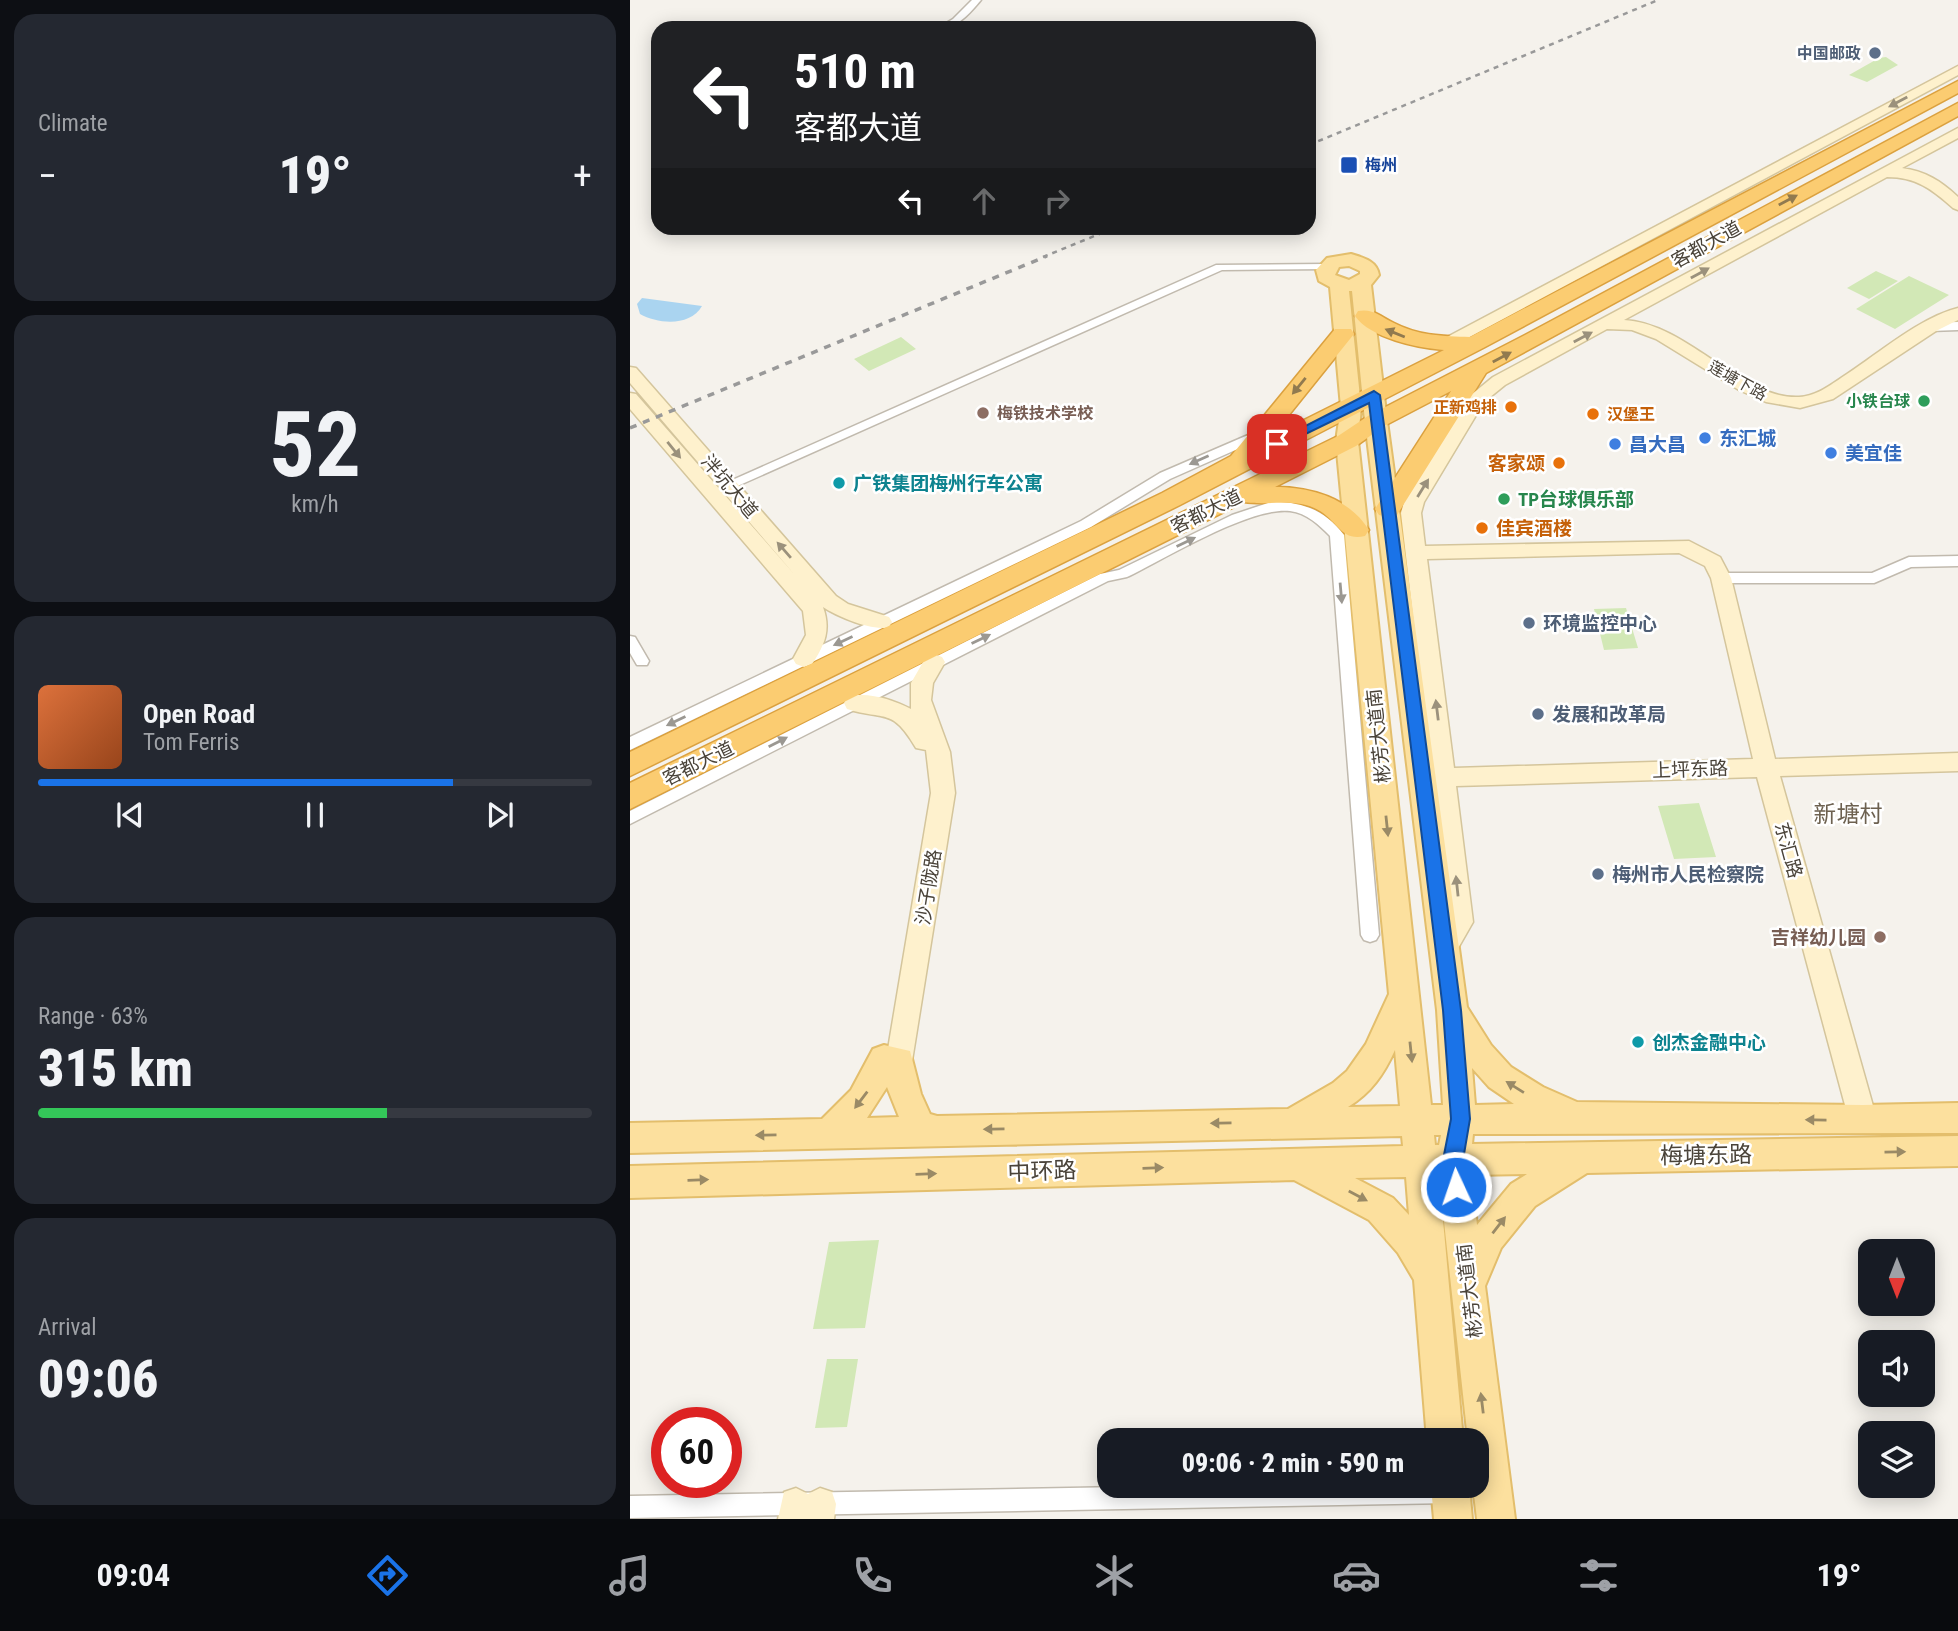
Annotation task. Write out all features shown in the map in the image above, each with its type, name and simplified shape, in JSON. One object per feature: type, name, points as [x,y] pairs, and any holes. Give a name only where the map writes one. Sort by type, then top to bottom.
[{"type":"highway","name":"客都大道","points":[[630,797],[1031,597],[1181,509],[1237,463],[1477,342],[1958,86]]},
{"type":"highway","name":"客都大道","points":[[630,765],[1018,572],[1181,509],[1236,496],[1348,441],[1376,421],[1533,341],[1700,247],[1958,109]]},
{"type":"highway","points":[[1700,247],[1789,225]]},
{"type":"highway","points":[[1603,274],[1633,244]]},
{"type":"highway","points":[[1366,316],[1402,336],[1443,344],[1477,342]]},
{"type":"highway","points":[[1507,325],[1533,341]]},
{"type":"highway","points":[[1237,463],[1343,334]]},
{"type":"highway","points":[[1388,509],[1476,370]]},
{"type":"highway","points":[[1236,496],[1296,495],[1329,505],[1356,530]]},
{"type":"highway","points":[[976,576],[1018,572]]},
{"type":"highway","points":[[1009,625],[1031,597]]},
{"type":"highway","points":[[702,729],[732,695]]},
{"type":"main road","name":"彬芳大道南","points":[[1326,267],[1339,261],[1362,263],[1370,271],[1368,278],[1361,283],[1376,421],[1388,509],[1434,782],[1444,949],[1452,1010],[1460,1119],[1453,1160],[1496,1519]]},
{"type":"main road","points":[[1326,267],[1326,277],[1339,284],[1361,283]]},
{"type":"main road","name":"彬芳大道南","points":[[1339,284],[1351,407],[1348,441],[1356,530],[1417,1119],[1445,1428]]},
{"type":"main road","points":[[1289,1121],[1330,1103],[1365,1077],[1379,1055],[1404,992]]},
{"type":"main road","points":[[1452,1010],[1485,1061],[1499,1077],[1545,1104],[1577,1117]]},
{"type":"main road","points":[[828,1133],[842,1124],[892,1060],[919,1125],[934,1130]]},
{"type":"main road","name":"梅塘东路","points":[[1417,1119],[1958,1118]]},
{"type":"main road","points":[[630,1138],[1417,1119]]},
{"type":"main road","name":"梅塘东路","points":[[1453,1160],[1958,1151]]},
{"type":"main road","points":[[1468,1286],[1489,1237],[1523,1195],[1581,1158]]},
{"type":"main road","name":"中环路","points":[[630,1182],[1453,1160]]},
{"type":"main road","points":[[1297,1164],[1381,1209],[1410,1241],[1429,1274]]},
{"type":"street","points":[[957,21],[977,0]]},
{"type":"street","points":[[1443,344],[1958,70]]},
{"type":"street","points":[[1434,782],[1411,513],[1414,502],[1477,399],[1499,381],[1958,132]]},
{"type":"street","points":[[1924,152],[1933,177],[1958,205]]},
{"type":"street","points":[[1882,172],[1914,173],[1933,177],[1958,195]]},
{"type":"street","points":[[728,485],[1220,267],[1326,267]]},
{"type":"street","points":[[1640,306],[1638,313],[1643,322],[1666,339]]},
{"type":"street","name":"莲塘下路","points":[[1607,324],[1631,325],[1666,339],[1771,399],[1802,403],[1827,395],[1930,327],[1958,313]]},
{"type":"street","points":[[1930,327],[1958,326]]},
{"type":"street","name":"泮坑大道","points":[[630,372],[728,485],[821,605]]},
{"type":"street","name":"泮坑大道","points":[[630,398],[709,492],[821,605]]},
{"type":"street","points":[[630,744],[1086,524],[1165,475],[1262,433]]},
{"type":"street","points":[[630,818],[1105,578],[1122,574],[1251,511],[1274,505],[1298,507],[1324,518],[1336,535],[1370,934]]},
{"type":"street","points":[[1416,553],[1682,546],[1713,562],[1721,578],[1874,578],[1909,562],[1958,561]]},
{"type":"street","name":"东汇路","points":[[1721,578],[1768,771],[1863,1120]]},
{"type":"street","points":[[804,659],[818,636],[821,605],[882,622]]},
{"type":"street","points":[[630,641],[642,661]]},
{"type":"street","points":[[855,703],[870,704],[917,718],[922,678],[934,663]]},
{"type":"street","name":"沙子陇路","points":[[892,1060],[932,794],[926,746],[917,718]]},
{"type":"street","name":"上坪东路","points":[[1434,782],[1958,762]]},
{"type":"street","name":"上坪东路","points":[[1768,771],[1958,772]]},
{"type":"street","points":[[630,1507],[807,1511],[1451,1499]]},
{"type":"green space","points":[[1886,57],[1898,65],[1867,82],[1849,75],[1879,58]]},
{"type":"green space","points":[[1876,271],[1898,281],[1869,299],[1847,288]]},
{"type":"green space","points":[[1909,276],[1949,295],[1895,329],[1856,309]]},
{"type":"green space","points":[[901,337],[916,349],[869,371],[854,359]]},
{"type":"green space","points":[[1626,608],[1638,648],[1604,650],[1594,609]]},
{"type":"green space","points":[[1699,803],[1716,857],[1674,859],[1658,806]]},
{"type":"green space","points":[[879,1240],[865,1328],[813,1329],[829,1242]]},
{"type":"green space","points":[[827,1359],[858,1359],[847,1427],[815,1428]]},
{"type":"water","points":[[642,298],[702,306],[690,318],[673,322],[656,320],[640,314],[637,304]]},
{"type":"railway","points":[[1316,142],[1658,0]]},
{"type":"railway","points":[[1043,257],[1097,235]]},
{"type":"railway","points":[[630,428],[1047,256]]},
{"type":"place","name":"中国邮政","points":[[1875,53]]},
{"type":"place","name":"梅州","points":[[1349,165]]},
{"type":"place","name":"小铁台球","points":[[1924,401]]},
{"type":"place","name":"正新鸡排","points":[[1511,407]]},
{"type":"place","name":"梅铁技术学校","points":[[983,413]]},
{"type":"place","name":"汉堡王","points":[[1593,414]]},
{"type":"place","name":"东汇城","points":[[1705,438]]},
{"type":"place","name":"昌大昌","points":[[1615,444]]},
{"type":"place","name":"美宜佳","points":[[1831,453]]},
{"type":"place","name":"客家颂","points":[[1559,463]]},
{"type":"place","name":"广铁集团梅州行车公寓","points":[[839,483]]},
{"type":"place","name":"TP台球俱乐部","points":[[1504,499]]},
{"type":"place","name":"佳宾酒楼","points":[[1482,528]]},
{"type":"place","name":"环境监控中心","points":[[1529,623]]},
{"type":"place","name":"发展和改革局","points":[[1538,714]]},
{"type":"place","name":"梅州市人民检察院","points":[[1598,874]]},
{"type":"place","name":"吉祥幼儿园","points":[[1880,937]]},
{"type":"place","name":"创杰金融中心","points":[[1638,1042]]},
{"type":"district","name":"新塘村","points":[[1848,814]]},
{"type":"route","points":[[1277,444],[1374,395],[1452,1010],[1460,1119],[1453,1160],[1456,1187]]}]
